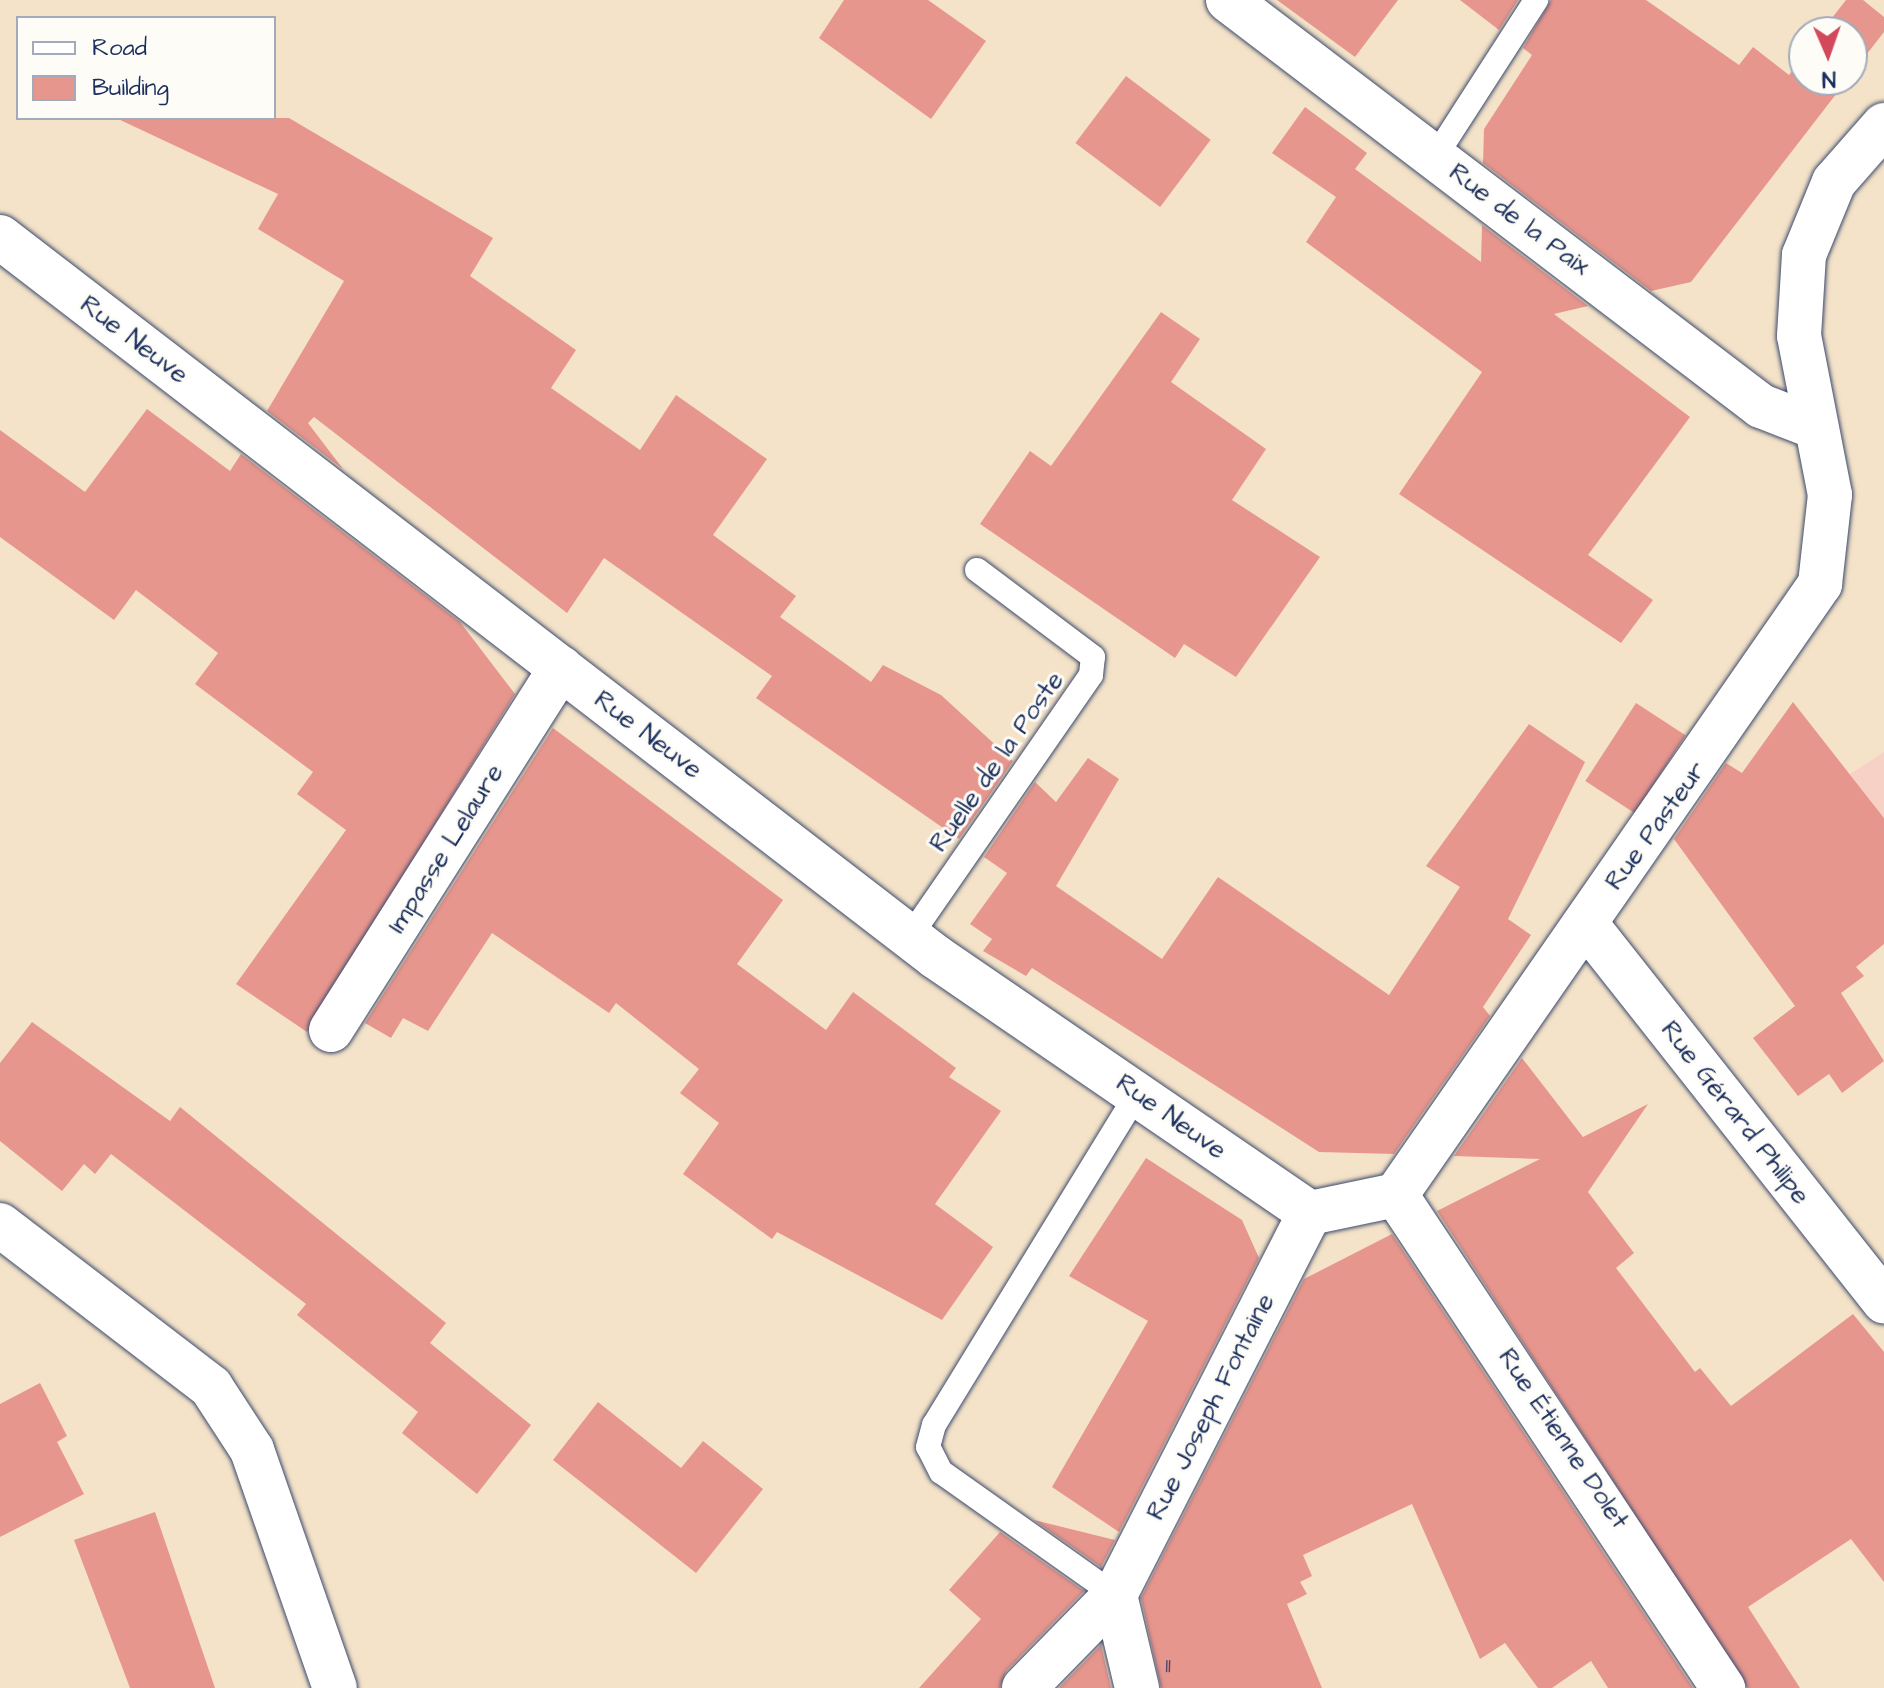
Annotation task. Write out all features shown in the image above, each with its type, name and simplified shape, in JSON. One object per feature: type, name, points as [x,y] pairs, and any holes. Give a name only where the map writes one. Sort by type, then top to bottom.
[{"type":"street","name":"Rue de la Paix","points":[[1228,0],[1761,406],[1815,427]]},
{"type":"street","name":"Rue Pasteur","points":[[1396,1195],[1820,584],[1830,495],[1799,336],[1804,255],[1834,182],[1884,125]]},
{"type":"street","name":"Rue Neuve","points":[[0,237],[911,935],[1310,1213]]},
{"type":"street","name":"Impasse Lelaure","points":[[331,1030],[561,668]]},
{"type":"street","name":"Rue Gérard Philipe","points":[[1586,924],[1884,1302]]},
{"type":"street","points":[[1310,1213],[1396,1195]]},
{"type":"street","name":"Rue Étienne Dolet","points":[[1396,1195],[1723,1688]]},
{"type":"street","name":"Rue Joseph Fontaine","points":[[1024,1688],[1115,1595],[1310,1213]]},
{"type":"street","points":[[0,1225],[211,1387],[252,1450],[335,1688]]},
{"type":"street","points":[[1115,1595],[1137,1688]]},
{"type":"lane","points":[[1435,157],[1536,0]]},
{"type":"lane","name":"Ruelle de la Poste","points":[[911,935],[1091,675],[1093,657],[977,570]]},
{"type":"lane","points":[[1115,1595],[941,1472],[928,1447],[934,1425],[1137,1094]]},
{"type":"shaded area","points":[[1884,752],[1884,818],[1850,774]]},
{"type":"building","points":[[844,0],[928,0],[986,41],[931,119],[819,38]]},
{"type":"building","points":[[1277,0],[1398,0],[1355,57]]},
{"type":"building","points":[[1460,0],[1518,0],[1499,30]]},
{"type":"building","points":[[1551,0],[1646,0],[1739,65],[1753,47],[1788,74],[1788,96],[1835,96],[1691,282],[1651,291],[1483,163],[1484,129],[1532,55],[1523,48]]},
{"type":"building","points":[[1846,0],[1863,0],[1884,17],[1884,32],[1868,52],[1868,16],[1834,16]]},
{"type":"building","points":[[1126,76],[1211,140],[1160,207],[1075,143]]},
{"type":"building","points":[[1305,107],[1367,153],[1355,169],[1481,262],[1482,225],[1588,306],[1554,314],[1690,417],[1588,555],[1653,600],[1621,643],[1399,494],[1482,372],[1306,242],[1336,197],[1272,153]]},
{"type":"building","points":[[289,118],[493,238],[470,276],[576,350],[551,388],[640,450],[676,395],[767,459],[713,535],[796,596],[780,617],[871,682],[883,665],[941,695],[1013,761],[959,839],[756,698],[772,676],[604,558],[567,613],[314,417],[308,423],[343,469],[267,411],[344,281],[258,229],[278,194],[120,120]]},
{"type":"building","points":[[1161,312],[1200,339],[1171,382],[1266,449],[1232,500],[1320,557],[1236,677],[1184,644],[1175,658],[980,524],[1030,451],[1051,466]]},
{"type":"building","points":[[147,409],[230,471],[241,454],[460,622],[515,694],[307,1032],[236,984],[346,830],[297,794],[313,772],[195,684],[218,653],[136,590],[114,620],[0,537],[0,430],[85,492]]},
{"type":"building","points":[[1793,702],[1884,818],[1884,944],[1856,967],[1864,976],[1841,993],[1884,1061],[1842,1093],[1829,1074],[1798,1096],[1753,1038],[1795,1006],[1674,839],[1726,763],[1742,773]]},
{"type":"building","points":[[1636,703],[1685,735],[1635,813],[1585,781]]},
{"type":"building","points":[[1529,724],[1585,762],[1508,919],[1531,935],[1483,1007],[1490,1016],[1394,1154],[1319,1152],[1032,968],[1026,976],[983,951],[992,939],[970,924],[1007,873],[984,857],[1035,782],[1056,802],[1088,758],[1119,779],[1056,886],[1162,959],[1218,877],[1389,995],[1460,887],[1426,866]]},
{"type":"building","points":[[553,728],[783,900],[737,964],[826,1030],[853,992],[956,1068],[949,1077],[1001,1111],[935,1204],[993,1247],[942,1320],[777,1232],[772,1239],[683,1174],[719,1123],[680,1093],[699,1069],[616,1003],[609,1013],[492,933],[428,1031],[403,1018],[391,1038],[365,1023]]},
{"type":"building","points":[[32,1022],[170,1121],[180,1107],[446,1323],[430,1343],[531,1425],[477,1494],[402,1433],[418,1412],[297,1315],[306,1304],[111,1154],[95,1174],[84,1164],[62,1191],[0,1141],[0,1063]]},
{"type":"building","points":[[1522,1058],[1583,1137],[1648,1104],[1588,1192],[1634,1253],[1616,1268],[1695,1372],[1700,1368],[1731,1406],[1853,1314],[1884,1352],[1884,1582],[1851,1539],[1748,1607],[1800,1688],[1748,1688],[1437,1211],[1540,1159],[1454,1156]]},
{"type":"building","points":[[1146,1158],[1242,1220],[1259,1258],[1119,1532],[1052,1487],[1148,1321],[1069,1276]]},
{"type":"building","points":[[1392,1234],[1693,1688],[1608,1688],[1591,1661],[1552,1688],[1538,1688],[1505,1643],[1480,1659],[1412,1504],[1303,1555],[1312,1576],[1300,1582],[1307,1594],[1287,1604],[1322,1688],[1161,1688],[1141,1598],[1304,1279]]},
{"type":"building","points":[[40,1383],[67,1436],[57,1442],[84,1494],[0,1537],[0,1404]]},
{"type":"building","points":[[598,1402],[681,1468],[703,1441],[763,1489],[696,1573],[553,1460]]},
{"type":"building","points":[[155,1512],[215,1688],[130,1688],[74,1540]]},
{"type":"building","points":[[1034,1520],[1115,1540],[1101,1567]]},
{"type":"building","points":[[1000,1532],[1084,1591],[1006,1671],[1000,1688],[919,1688],[981,1619],[949,1590]]},
{"type":"building","points":[[1101,1645],[1111,1688],[1059,1688]]}]
